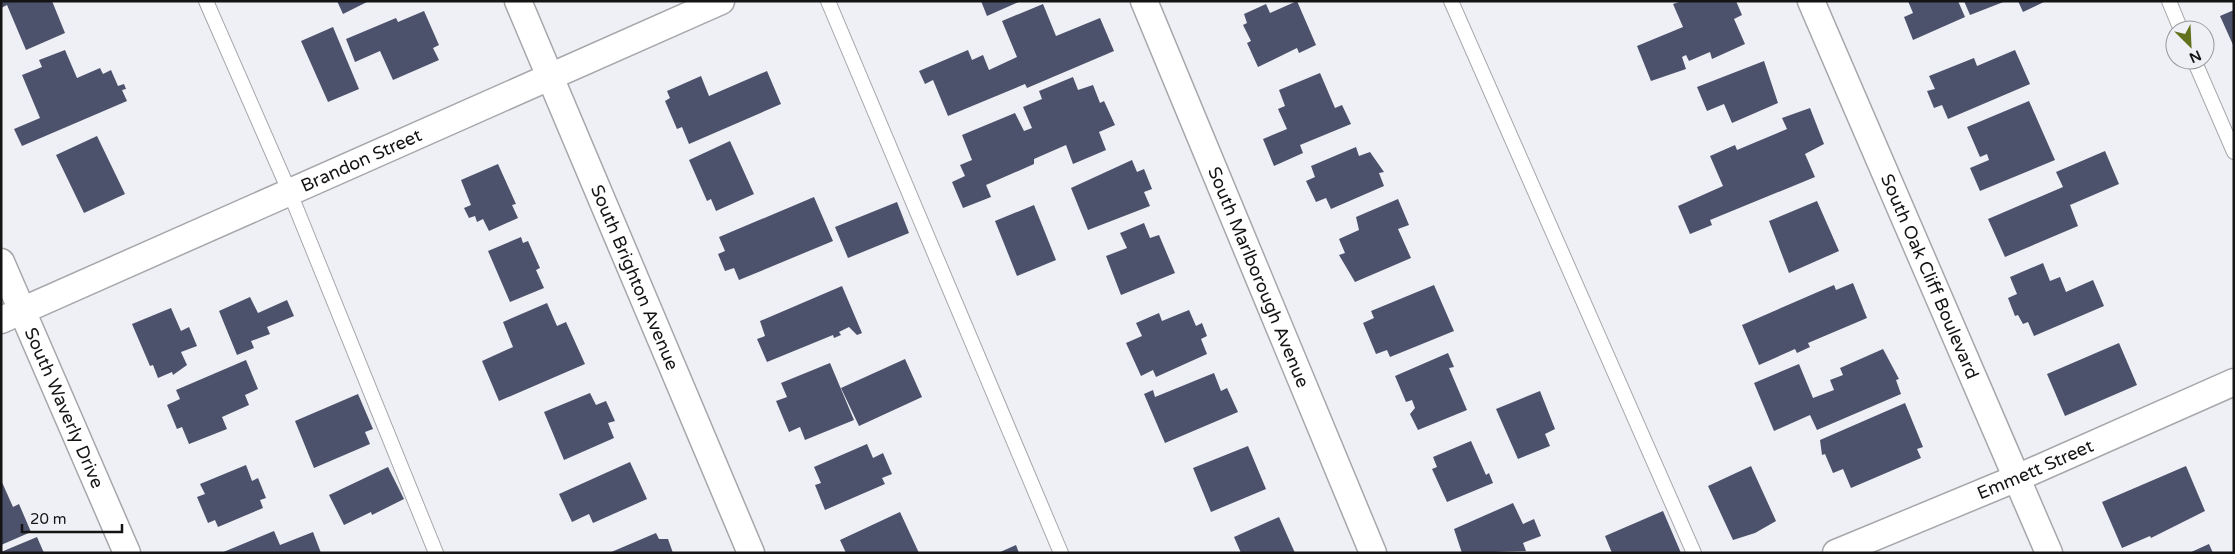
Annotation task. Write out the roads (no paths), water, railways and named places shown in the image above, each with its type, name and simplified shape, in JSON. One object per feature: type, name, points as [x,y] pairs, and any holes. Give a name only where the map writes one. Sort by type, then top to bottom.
[{"type":"street","name":"South Brighton Avenue","points":[[518,1],[751,553]]},
{"type":"street","name":"Brandon Street","points":[[12,315],[721,1]]},
{"type":"street","name":"South Marlborough Avenue","points":[[1144,1],[1373,553]]},
{"type":"street","name":"South Oak Cliff Boulevard","points":[[1811,1],[2049,553]]},
{"type":"street","name":"South Waverly Drive","points":[[1,262],[12,315],[126,553]]},
{"type":"street","name":"Emmett Street","points":[[1836,553],[2016,478],[2234,382]]},
{"type":"lane","points":[[206,1],[290,193],[436,553]]},
{"type":"lane","points":[[828,1],[1061,553]]},
{"type":"lane","points":[[1451,1],[1694,553]]},
{"type":"lane","points":[[2169,1],[2178,20]]},
{"type":"lane","points":[[2198,70],[2234,152]]}]
